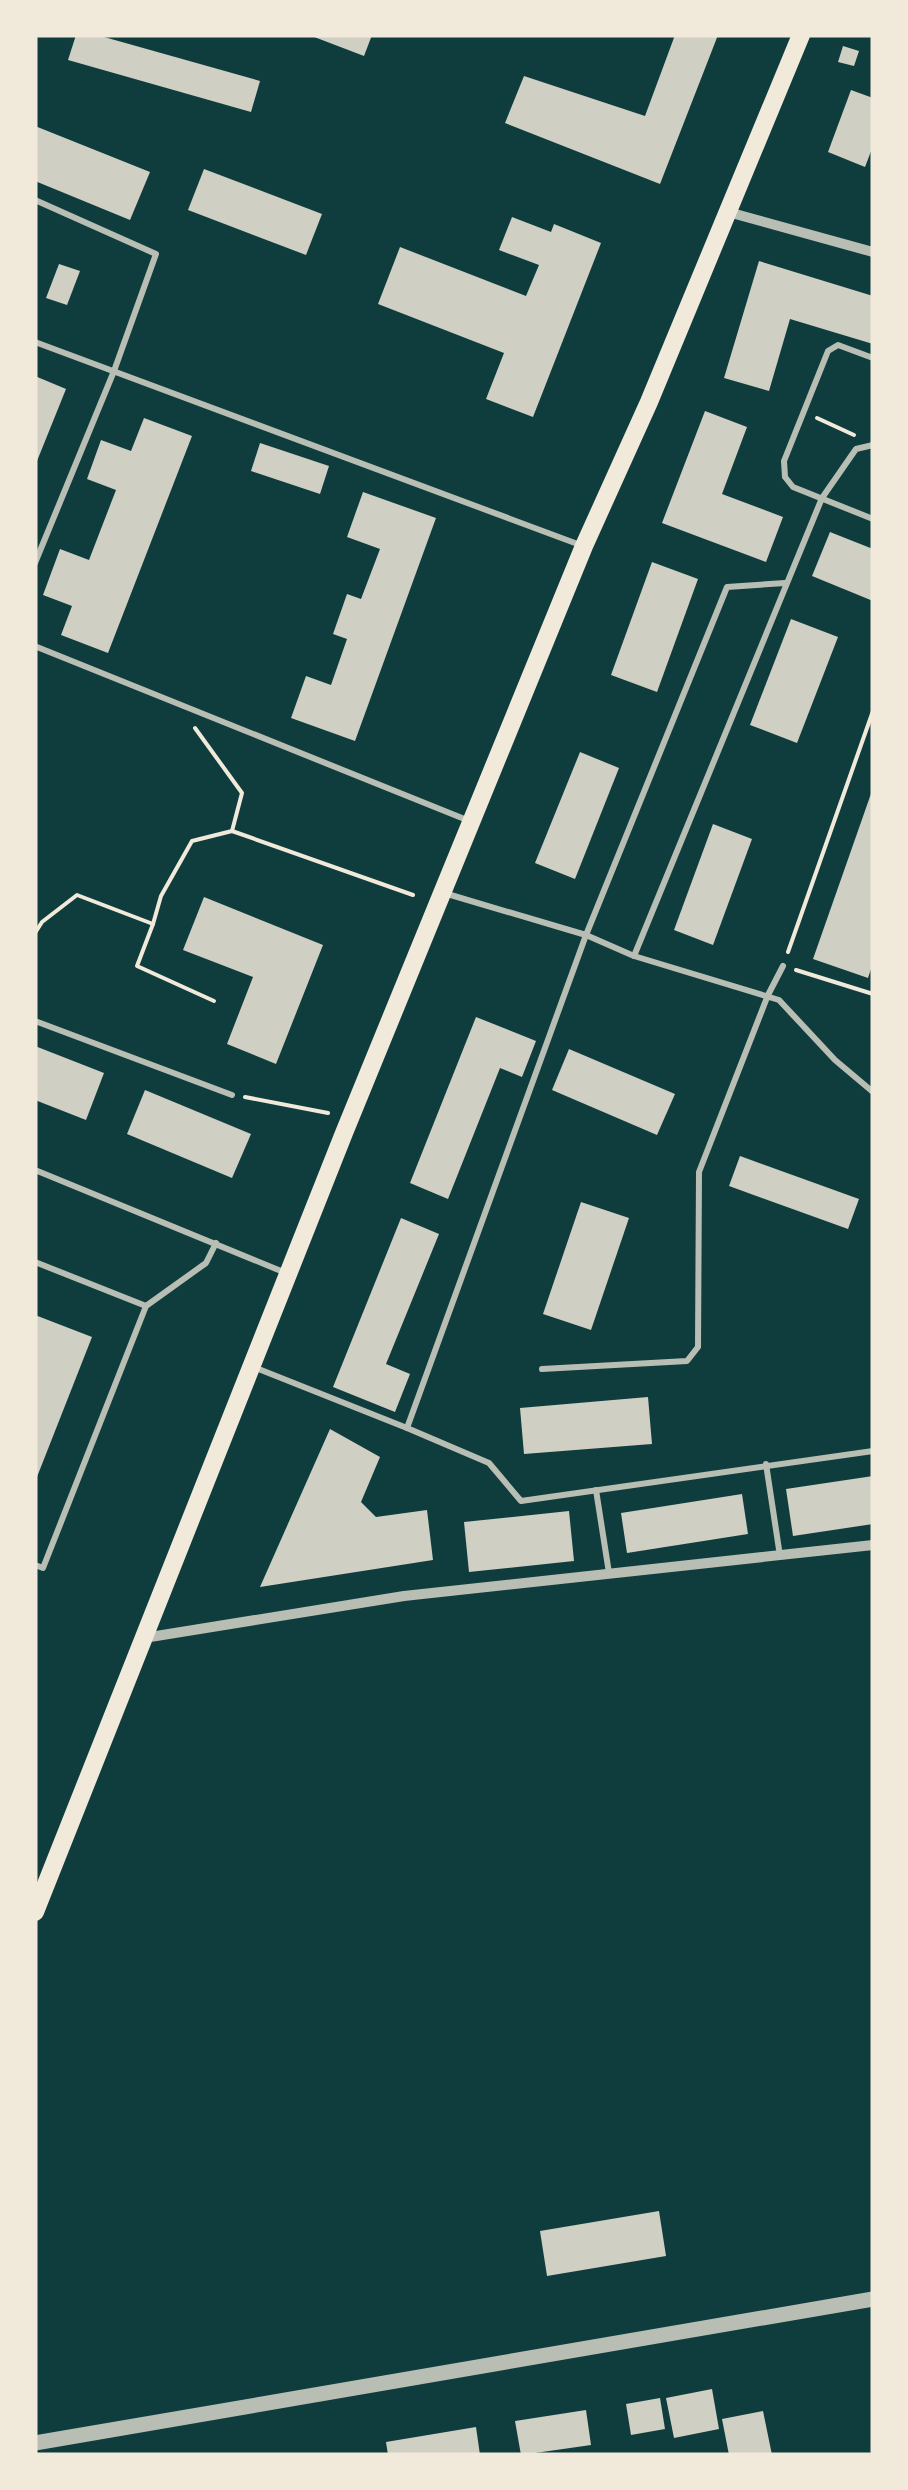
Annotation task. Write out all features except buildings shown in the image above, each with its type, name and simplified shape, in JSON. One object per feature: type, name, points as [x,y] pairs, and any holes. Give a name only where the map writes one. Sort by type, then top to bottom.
[{"type":"main road","points":[[35,1912],[250,1366],[584,546],[649,402],[801,35]]},
{"type":"street","points":[[728,212],[873,252]]},
{"type":"street","points":[[144,1638],[404,1596],[873,1545]]},
{"type":"street","points":[[35,2443],[873,2299]]},
{"type":"lane","points":[[35,200],[156,254],[114,372],[35,564]]},
{"type":"lane","points":[[35,342],[584,546]]},
{"type":"lane","points":[[873,358],[838,345],[828,351],[784,461],[784,477],[793,487],[873,519]]},
{"type":"lane","points":[[634,956],[822,498],[856,449],[873,445]]},
{"type":"lane","points":[[407,1428],[586,935],[726,588],[785,583]]},
{"type":"lane","points":[[36,646],[472,822]]},
{"type":"lane","points":[[443,892],[779,1000],[835,1060],[873,1092]]},
{"type":"lane","points":[[542,1369],[687,1361],[698,1348],[698,1172],[783,966]]},
{"type":"lane","points":[[35,1021],[232,1094]]},
{"type":"lane","points":[[35,1170],[288,1274]]},
{"type":"lane","points":[[35,1566],[42,1568],[146,1306],[206,1263],[216,1243]]},
{"type":"lane","points":[[35,1262],[146,1306]]},
{"type":"lane","points":[[250,1366],[490,1464],[521,1501],[873,1450]]},
{"type":"lane","points":[[766,1464],[780,1556]]},
{"type":"lane","points":[[596,1490],[610,1574]]},
{"type":"path","points":[[804,411],[856,436]]},
{"type":"path","points":[[178,704],[242,793],[232,831]]},
{"type":"path","points":[[873,711],[783,966],[873,994]]},
{"type":"path","points":[[214,1001],[136,966],[161,896],[192,841],[232,831],[414,894]]},
{"type":"path","points":[[35,933],[42,922],[77,895],[153,924]]},
{"type":"path","points":[[232,1094],[325,1114],[356,1106]]}]
